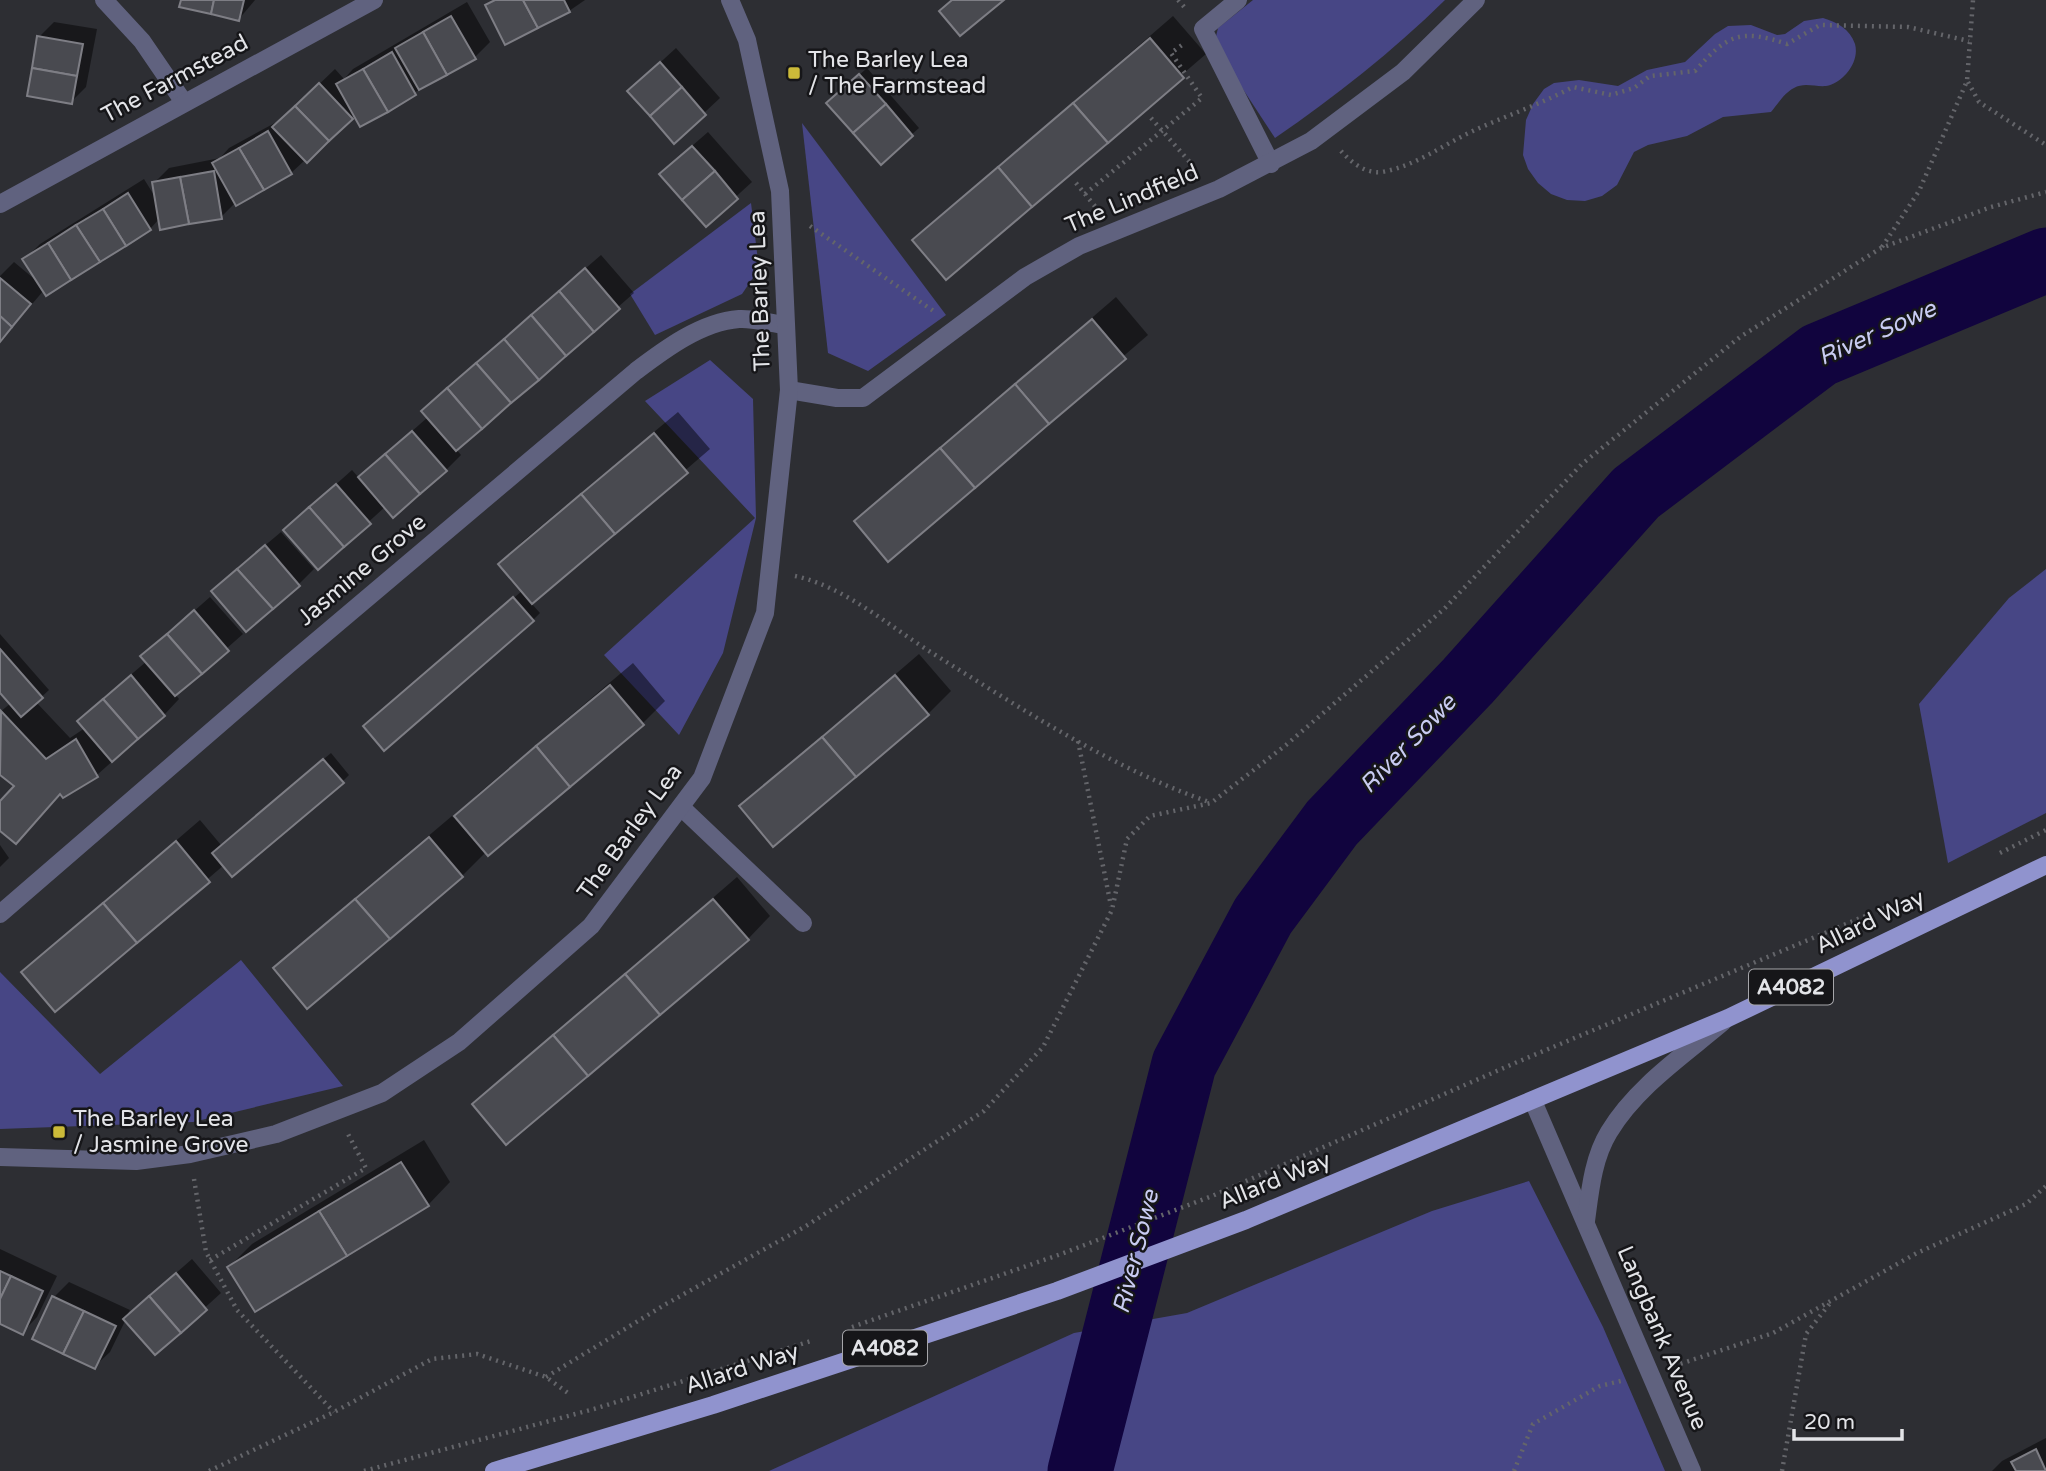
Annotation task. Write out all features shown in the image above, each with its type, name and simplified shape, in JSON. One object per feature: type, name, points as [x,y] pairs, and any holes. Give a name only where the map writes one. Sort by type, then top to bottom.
[{"type":"main road","name":"Allard Way","points":[[494,1471],[713,1405],[1057,1291],[1245,1220],[1728,1017],[2046,865]]},
{"type":"street","points":[[104,0],[142,41],[183,102]]},
{"type":"street","name":"The Farmstead","points":[[0,204],[374,0]]},
{"type":"street","name":"The Barley Lea","points":[[0,1157],[136,1161],[190,1154],[276,1135],[382,1093],[459,1042],[524,988],[591,926],[702,778],[765,613],[789,390],[780,205],[747,40],[730,0]]},
{"type":"street","points":[[1238,0],[1203,29],[1271,164]]},
{"type":"street","name":"The Lindfield","points":[[789,390],[837,398],[863,398],[1026,277],[1079,246],[1271,164],[1326,130],[1402,72],[1476,0]]},
{"type":"street","name":"Jasmine Grove","points":[[0,914],[288,665],[669,346],[723,323],[741,319],[784,325]]},
{"type":"street","points":[[681,807],[803,923]]},
{"type":"street","points":[[1586,1223],[1597,1159],[1609,1132],[1636,1096],[1728,1017]]},
{"type":"street","name":"Langbank Avenue","points":[[1533,1101],[1692,1471]]},
{"type":"path","points":[[1881,248],[1919,191],[1967,81],[1973,0]]},
{"type":"path","points":[[1326,130],[1354,166],[1379,172],[1416,162],[1474,130],[1546,102],[1573,87],[1611,95],[1634,88],[1650,76],[1695,71],[1717,46],[1735,36],[1763,36],[1787,44],[1820,25],[1908,27],[1969,40]]},
{"type":"path","points":[[1085,194],[1202,98],[1171,53],[1203,29]]},
{"type":"path","points":[[1967,81],[1979,102],[2046,145]]},
{"type":"path","points":[[1152,118],[1214,190]]},
{"type":"path","points":[[546,1377],[666,1304],[806,1226],[984,1111],[1043,1047],[1112,910],[1127,839],[1150,817],[1211,803],[1286,745],[1444,609],[1582,464],[1740,337],[1881,248],[1992,206],[2046,192]]},
{"type":"path","points":[[780,205],[957,327]]},
{"type":"path","points":[[770,571],[810,579],[854,603],[1078,741],[1160,785],[1211,803]]},
{"type":"path","points":[[1078,741],[1112,910]]},
{"type":"path","points":[[1997,855],[2046,830]]},
{"type":"path","points":[[846,1329],[1061,1254],[1212,1196],[1515,1063],[1912,897]]},
{"type":"path","points":[[210,1260],[366,1168],[337,1111]]},
{"type":"path","points":[[190,1154],[206,1252],[237,1310],[334,1412]]},
{"type":"path","points":[[1514,1471],[1533,1424],[1600,1386],[1650,1374],[1773,1333],[1917,1253],[2026,1204],[2046,1186]]},
{"type":"path","points":[[1782,1471],[1806,1334],[1834,1299]]},
{"type":"path","points":[[364,1471],[594,1409],[820,1338]]},
{"type":"path","points":[[209,1471],[334,1412],[432,1359],[478,1354],[546,1377],[568,1392]]},
{"type":"shaded area","points":[[1253,0],[1445,0],[1363,73],[1275,138],[1214,45],[1218,28]]},
{"type":"shaded area","points":[[1823,18],[1842,27],[1850,34],[1855,44],[1853,64],[1838,81],[1826,86],[1798,86],[1787,93],[1771,112],[1723,117],[1687,136],[1648,145],[1634,152],[1617,185],[1602,196],[1585,201],[1567,200],[1551,194],[1538,183],[1528,169],[1523,155],[1526,120],[1544,89],[1554,83],[1579,80],[1618,86],[1647,70],[1685,62],[1715,34],[1728,26],[1751,25],[1777,35],[1785,34],[1804,21]]},
{"type":"shaded area","points":[[802,123],[946,315],[868,371],[828,353]]},
{"type":"shaded area","points":[[751,203],[759,269],[742,294],[655,335],[630,294]]},
{"type":"shaded area","points":[[710,360],[753,399],[756,518],[723,653],[679,735],[604,655],[755,518],[645,401]]},
{"type":"shaded area","points":[[2046,569],[2046,813],[1948,863],[1919,704],[2009,598]]},
{"type":"shaded area","points":[[241,960],[343,1086],[193,1122],[0,1129],[0,972],[100,1074]]},
{"type":"shaded area","points":[[1529,1181],[1603,1327],[1665,1471],[769,1471],[1074,1333],[1187,1313],[1432,1211]]},
{"type":"building","points":[[181,0],[214,0],[211,14],[179,7]]},
{"type":"building","points":[[214,0],[244,0],[239,21],[211,14]]},
{"type":"building","points":[[495,0],[523,0],[538,28],[505,45],[485,5]]},
{"type":"building","points":[[523,0],[564,0],[570,12],[538,28]]},
{"type":"building","points":[[952,0],[1004,0],[960,36],[939,11]]},
{"type":"building","points":[[451,16],[476,59],[447,75],[423,32]]},
{"type":"building","points":[[423,32],[447,75],[419,90],[395,48]]},
{"type":"building","points":[[37,36],[83,44],[77,76],[32,68]]},
{"type":"building","points":[[1150,38],[1184,78],[1108,143],[1073,103]]},
{"type":"building","points":[[392,52],[416,95],[388,112],[363,69]]},
{"type":"building","points":[[660,62],[682,87],[650,116],[627,91]]},
{"type":"building","points":[[32,68],[77,76],[72,104],[27,96]]},
{"type":"building","points":[[363,69],[388,112],[360,127],[336,84]]},
{"type":"building","points":[[859,74],[886,104],[853,133],[826,103]]},
{"type":"building","points":[[319,83],[353,119],[329,141],[295,106]]},
{"type":"building","points":[[682,87],[706,115],[674,144],[650,116]]},
{"type":"building","points":[[1073,103],[1108,143],[1032,207],[998,167]]},
{"type":"building","points":[[886,104],[913,136],[881,165],[853,133]]},
{"type":"building","points":[[295,106],[329,141],[307,163],[272,127]]},
{"type":"building","points":[[268,131],[292,174],[264,190],[239,148]]},
{"type":"building","points":[[692,146],[715,171],[682,200],[659,174]]},
{"type":"building","points":[[239,148],[264,190],[236,206],[212,163]]},
{"type":"building","points":[[998,167],[1032,207],[946,280],[912,240]]},
{"type":"building","points":[[214,171],[222,219],[189,224],[180,177]]},
{"type":"building","points":[[715,171],[738,199],[706,227],[682,200]]},
{"type":"building","points":[[180,177],[189,224],[160,230],[152,182]]},
{"type":"building","points":[[128,193],[151,230],[126,246],[103,209]]},
{"type":"building","points":[[103,209],[126,246],[100,262],[76,225]]},
{"type":"building","points":[[76,225],[100,262],[71,280],[48,243]]},
{"type":"building","points":[[48,243],[71,280],[46,296],[22,259]]},
{"type":"building","points":[[585,268],[620,309],[594,332],[559,291]]},
{"type":"building","points":[[0,278],[31,304],[12,327],[0,316]]},
{"type":"building","points":[[559,291],[594,332],[566,356],[531,315]]},
{"type":"building","points":[[531,315],[566,356],[539,380],[504,339]]},
{"type":"building","points":[[0,316],[12,327],[0,342]]},
{"type":"building","points":[[1092,319],[1126,359],[1049,424],[1015,384]]},
{"type":"building","points":[[504,339],[539,380],[511,403],[476,363]]},
{"type":"building","points":[[476,363],[511,403],[482,429],[447,388]]},
{"type":"building","points":[[1015,384],[1049,424],[975,488],[940,448]]},
{"type":"building","points":[[447,388],[482,429],[456,451],[421,411]]},
{"type":"building","points":[[412,431],[447,471],[420,494],[385,454]]},
{"type":"building","points":[[654,433],[688,473],[615,534],[581,494]]},
{"type":"building","points":[[940,448],[975,488],[888,562],[854,521]]},
{"type":"building","points":[[385,454],[420,494],[393,518],[358,477]]},
{"type":"building","points":[[336,484],[371,524],[344,547],[309,507]]},
{"type":"building","points":[[581,494],[615,534],[532,604],[498,564]]},
{"type":"building","points":[[309,507],[344,547],[318,570],[283,530]]},
{"type":"building","points":[[265,545],[300,586],[273,609],[237,569]]},
{"type":"building","points":[[237,569],[273,609],[246,632],[211,591]]},
{"type":"building","points":[[513,597],[534,621],[384,751],[363,726]]},
{"type":"building","points":[[194,610],[229,651],[202,674],[167,634]]},
{"type":"building","points":[[167,634],[202,674],[175,696],[140,656]]},
{"type":"building","points":[[0,649],[43,698],[21,717],[0,693]]},
{"type":"building","points":[[131,675],[165,716],[138,739],[103,699]]},
{"type":"building","points":[[895,675],[929,715],[856,777],[822,737]]},
{"type":"building","points":[[610,685],[644,725],[570,787],[536,746]]},
{"type":"building","points":[[103,699],[138,739],[112,762],[77,721]]},
{"type":"building","points":[[1,711],[46,759],[76,739],[98,777],[63,798],[60,794],[16,844],[0,831],[0,801],[14,786],[0,775]]},
{"type":"building","points":[[822,737],[856,777],[773,847],[739,806]]},
{"type":"building","points":[[536,746],[570,787],[488,856],[454,816]]},
{"type":"building","points":[[323,759],[344,783],[232,877],[212,853]]},
{"type":"building","points":[[429,837],[463,877],[390,939],[355,899]]},
{"type":"building","points":[[176,841],[210,882],[137,943],[103,903]]},
{"type":"building","points":[[355,899],[390,939],[307,1009],[273,968]]},
{"type":"building","points":[[713,899],[749,940],[660,1015],[625,974]]},
{"type":"building","points":[[103,903],[137,943],[55,1012],[21,972]]},
{"type":"building","points":[[625,974],[660,1015],[588,1076],[553,1035]]},
{"type":"building","points":[[553,1035],[588,1076],[506,1145],[472,1104]]},
{"type":"building","points":[[401,1162],[429,1206],[347,1256],[319,1211]]},
{"type":"building","points":[[319,1211],[347,1256],[255,1312],[227,1267]]},
{"type":"building","points":[[0,1271],[11,1276],[0,1299]]},
{"type":"building","points":[[176,1273],[207,1310],[181,1333],[149,1296]]},
{"type":"building","points":[[11,1276],[43,1291],[23,1335],[0,1324],[0,1299]]},
{"type":"building","points":[[52,1296],[84,1311],[63,1354],[32,1339]]},
{"type":"building","points":[[149,1296],[181,1333],[155,1355],[123,1319]]},
{"type":"building","points":[[84,1311],[116,1326],[95,1369],[63,1354]]},
{"type":"building","points":[[2036,1449],[2046,1471],[2016,1471],[2011,1462]]},
{"type":"waterway","name":"River Sowe","points":[[1080,1471],[1184,1064],[1263,916],[1332,823],[1468,681],[1636,493],[1819,355],[2046,260]]},
{"type":"place","name":"The Barley Lea / The Farmstead","points":[[794,73]]},
{"type":"place","name":"The Barley Lea / Jasmine Grove","points":[[59,1132]]}]
